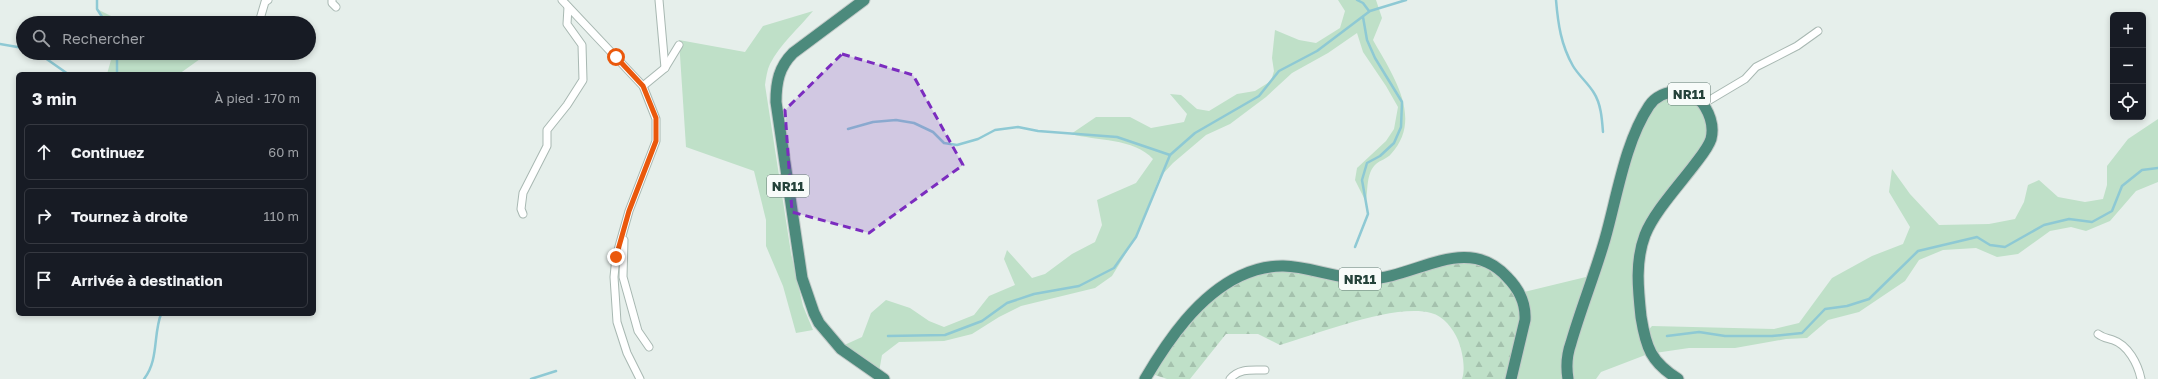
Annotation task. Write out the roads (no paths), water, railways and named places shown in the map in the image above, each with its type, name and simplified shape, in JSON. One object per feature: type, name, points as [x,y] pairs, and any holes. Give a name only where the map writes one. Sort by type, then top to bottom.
[{"type":"highway","name":"NR11","points":[[864,0],[793,53],[785,61],[778,75],[776,102],[802,278],[814,313],[819,323],[841,349],[884,379]]},
{"type":"highway","name":"NR11","points":[[1568,379],[1567,370],[1570,344],[1594,276],[1629,152],[1640,123],[1650,105],[1661,95],[1680,92],[1690,94],[1703,104],[1711,119],[1711,138],[1699,158],[1648,228],[1642,247],[1638,269],[1639,301],[1647,346],[1660,366],[1678,379]]},
{"type":"highway","name":"NR11","points":[[1145,379],[1169,340],[1209,297],[1224,285],[1256,270],[1269,267],[1296,266],[1348,278],[1368,280],[1383,278],[1445,260],[1467,257],[1479,259],[1496,267],[1514,285],[1522,298],[1525,320],[1511,379]]},
{"type":"street","points":[[261,16],[265,2],[268,0]]},
{"type":"street","points":[[562,0],[643,86],[656,118],[656,141],[629,211],[616,257],[614,277],[617,322],[627,353],[640,379]]},
{"type":"street","points":[[659,0],[665,68]]},
{"type":"street","points":[[523,214],[521,208],[523,193],[547,146],[547,130],[567,105],[583,80],[582,45],[567,24],[568,7]]},
{"type":"street","points":[[1703,104],[1745,78],[1756,67],[1797,46],[1818,31]]},
{"type":"street","points":[[643,86],[665,68],[679,45]]},
{"type":"street","points":[[624,232],[623,277],[638,331],[649,347]]},
{"type":"street","points":[[2098,334],[2122,344],[2132,355],[2141,379]]},
{"type":"street","points":[[1230,379],[1234,374],[1246,370],[1265,370]]},
{"type":"waterway","points":[[97,0],[97,9],[102,16]]},
{"type":"waterway","points":[[1357,0],[1363,3],[1369,11]]},
{"type":"waterway","points":[[888,336],[945,335],[982,321],[1007,303],[1034,294],[1079,286],[1114,268],[1136,237],[1170,155],[1195,133],[1259,96],[1279,71],[1317,51],[1370,11],[1406,0]]},
{"type":"waterway","points":[[1556,0],[1559,26],[1563,42],[1573,66],[1592,89],[1596,97],[1601,112],[1603,132]]},
{"type":"waterway","points":[[1355,247],[1368,214],[1362,180],[1367,163],[1380,156],[1394,143],[1401,127],[1402,102],[1375,58],[1367,40],[1363,17]]},
{"type":"waterway","points":[[0,44],[16,47]]},
{"type":"waterway","points":[[48,60],[65,72]]},
{"type":"waterway","points":[[117,60],[117,72]]},
{"type":"waterway","points":[[848,129],[873,122],[896,120],[914,123],[933,132],[944,143],[957,145],[978,139],[995,130],[1018,127],[1038,131],[1117,137],[1170,155]]},
{"type":"waterway","points":[[1667,336],[1699,332],[1725,336],[1772,336],[1802,333],[1825,309],[1847,306],[1869,299],[1918,251],[1977,237],[1990,245],[2005,247],[2044,225],[2069,219],[2092,222],[2112,211],[2122,186],[2142,170],[2158,168]]},
{"type":"waterway","points":[[144,379],[152,364],[160,316]]},
{"type":"waterway","points":[[531,379],[556,371]]}]
